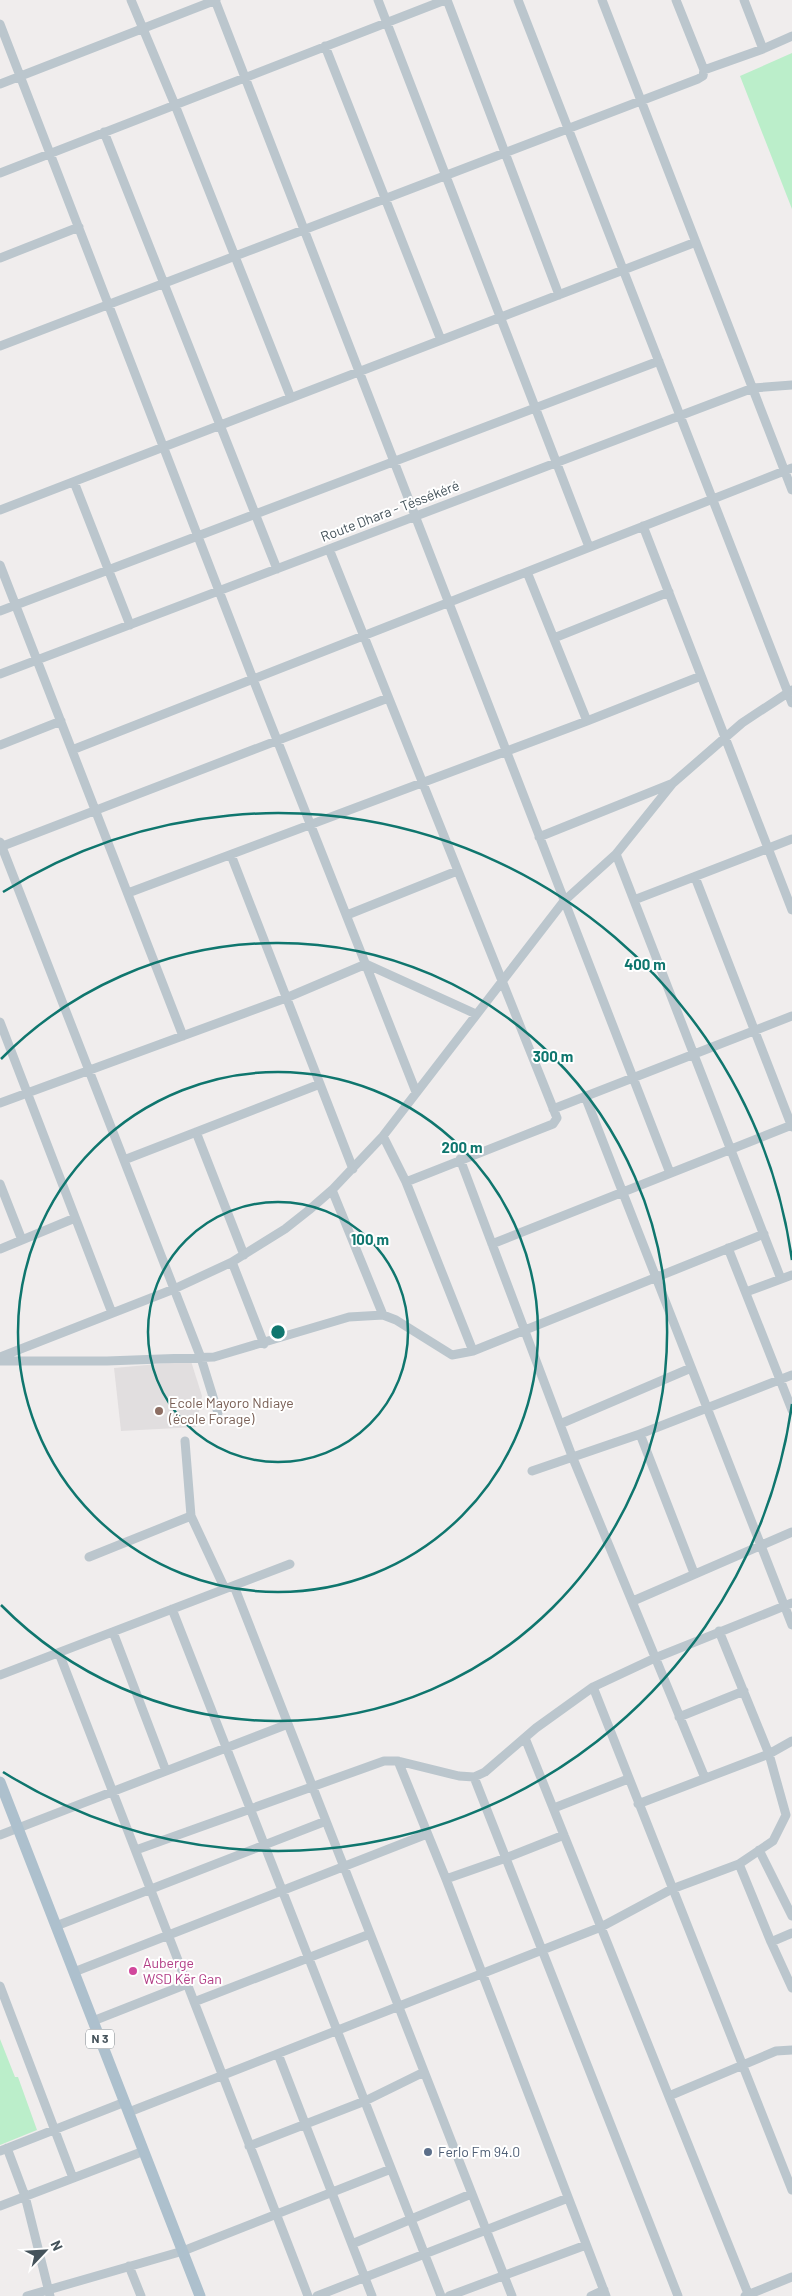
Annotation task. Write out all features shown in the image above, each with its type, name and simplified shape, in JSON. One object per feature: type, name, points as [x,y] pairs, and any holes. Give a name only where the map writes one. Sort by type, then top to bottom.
[{"type":"main road","name":"N 3","points":[[0,1782],[200,2296]]},
{"type":"street","points":[[131,0],[175,105],[291,398]]},
{"type":"street","points":[[0,84],[216,0],[670,1173]]},
{"type":"street","points":[[378,0],[589,547]]},
{"type":"street","points":[[0,173],[446,0],[559,295]]},
{"type":"street","points":[[518,0],[790,691],[792,703]]},
{"type":"street","points":[[602,0],[753,388],[788,469],[792,490]]},
{"type":"street","points":[[0,346],[704,76],[704,70],[676,0]]},
{"type":"street","points":[[744,0],[763,49]]},
{"type":"street","points":[[0,24],[221,590],[253,679],[416,1092]]},
{"type":"street","points":[[704,70],[763,49],[792,36]]},
{"type":"street","points":[[325,46],[441,340]]},
{"type":"street","points":[[104,132],[277,569]]},
{"type":"street","points":[[0,258],[79,227]]},
{"type":"street","points":[[0,510],[696,242]]},
{"type":"street","points":[[0,612],[659,361]]},
{"type":"street","name":"Route Dhara - Téssékéré","points":[[0,674],[753,388],[792,386]]},
{"type":"street","points":[[72,750],[788,469]]},
{"type":"street","points":[[74,482],[130,624]]},
{"type":"street","points":[[643,526],[792,910]]},
{"type":"street","points":[[329,549],[557,1118],[553,1124],[460,1159],[406,1182]]},
{"type":"street","points":[[0,565],[183,1036]]},
{"type":"street","points":[[527,572],[588,721]]},
{"type":"street","points":[[554,638],[669,592]]},
{"type":"street","points":[[128,893],[588,721],[701,676]]},
{"type":"street","points":[[0,1359],[174,1289],[232,1262],[285,1229],[332,1190],[383,1136],[564,901],[616,854],[673,783],[742,723],[790,691]]},
{"type":"street","points":[[218,1413],[201,1358],[1,845],[388,698]]},
{"type":"street","points":[[0,745],[60,721]]},
{"type":"street","points":[[539,837],[673,783]]},
{"type":"street","points":[[634,900],[792,839]]},
{"type":"street","points":[[616,854],[781,1279]]},
{"type":"street","points":[[231,855],[353,1169]]},
{"type":"street","points":[[347,915],[458,871]]},
{"type":"street","points":[[492,1244],[792,1126],[695,877]]},
{"type":"street","points":[[0,1103],[286,998],[366,964],[476,1014]]},
{"type":"street","points":[[553,1109],[792,1016]]},
{"type":"street","points":[[0,1022],[112,1313]]},
{"type":"street","points":[[124,1160],[320,1084]]},
{"type":"street","points":[[584,1096],[760,1545],[788,1604],[792,1625]]},
{"type":"street","points":[[196,1132],[244,1254]]},
{"type":"street","points":[[383,1136],[406,1182],[473,1351]]},
{"type":"street","points":[[460,1159],[572,1456],[705,1778]]},
{"type":"street","points":[[0,1184],[22,1240]]},
{"type":"street","points":[[332,1190],[383,1315]]},
{"type":"street","points":[[0,1213],[10,1209]]},
{"type":"street","points":[[0,1249],[75,1218]]},
{"type":"street","points":[[0,1359],[107,1361],[214,1357],[264,1344],[349,1317],[383,1315],[396,1320],[452,1355],[473,1351],[764,1234]]},
{"type":"street","points":[[728,1248],[792,1410]]},
{"type":"street","points":[[232,1262],[264,1344]]},
{"type":"street","points":[[746,1292],[792,1275]]},
{"type":"street","points":[[560,1424],[691,1368]]},
{"type":"street","points":[[532,1471],[640,1434],[792,1375]]},
{"type":"street","points":[[640,1434],[694,1573]]},
{"type":"street","points":[[185,1441],[192,1516],[229,1588],[288,1724],[512,2296]]},
{"type":"street","points":[[89,1557],[192,1516]]},
{"type":"street","points":[[633,1601],[792,1532]]},
{"type":"street","points":[[0,1676],[290,1564]]},
{"type":"street","points":[[136,1850],[384,1761],[398,1761],[459,1776],[474,1777],[484,1772],[525,1738],[593,1687],[654,1658],[788,1604]]},
{"type":"street","points":[[172,1609],[441,2296]]},
{"type":"street","points":[[113,1632],[166,1771]]},
{"type":"street","points":[[49,2293],[25,2196],[3,2149],[222,2075],[601,1927],[672,1890],[739,1864],[773,1842],[786,1815],[769,1754],[719,1632]]},
{"type":"street","points":[[59,1653],[308,2296]]},
{"type":"street","points":[[593,1687],[792,2190]]},
{"type":"street","points":[[680,1717],[744,1691]]},
{"type":"street","points":[[0,1835],[288,1724]]},
{"type":"street","points":[[525,1738],[747,2296],[792,2277]]},
{"type":"street","points":[[638,1804],[769,1754],[792,1741]]},
{"type":"street","points":[[398,1761],[446,1879],[605,2293],[591,2296]]},
{"type":"street","points":[[474,1777],[678,2296]]},
{"type":"street","points":[[554,1808],[628,1779]]},
{"type":"street","points":[[56,1926],[326,1821]]},
{"type":"street","points":[[74,1972],[427,1834]]},
{"type":"street","points":[[446,1879],[564,1835]]},
{"type":"street","points":[[760,1850],[792,1916]]},
{"type":"street","points":[[739,1864],[792,1988]]},
{"type":"street","points":[[771,1942],[792,1933]]},
{"type":"street","points":[[194,2002],[370,1934]]},
{"type":"street","points":[[93,2021],[187,1984]]},
{"type":"street","points":[[0,1986],[73,2178]]},
{"type":"street","points":[[668,2096],[776,2051],[792,2050]]},
{"type":"street","points":[[278,2054],[372,2296]]},
{"type":"street","points":[[250,2146],[365,2101],[424,2072]]},
{"type":"street","points":[[0,2206],[144,2151]]},
{"type":"street","points":[[28,2296],[49,2293],[129,2266],[183,2251],[392,2169]]},
{"type":"street","points":[[352,2244],[471,2194]]},
{"type":"street","points":[[317,2296],[568,2198]]},
{"type":"street","points":[[449,2296],[586,2245]]},
{"type":"street","points":[[129,2266],[141,2296]]},
{"type":"shaded area","name":"Ecole Mayoro Ndiaye (école Forage)","points":[[191,1361],[202,1396],[196,1427],[121,1431],[114,1368]]},
{"type":"green space","points":[[792,53],[792,209],[740,76]]},
{"type":"green space","points":[[0,2039],[15,2077],[18,2077],[37,2130],[0,2145]]},
{"type":"place","name":"Ecole Mayoro Ndiaye (école Forage)","points":[[159,1411]]},
{"type":"place","name":"Auberge WSD Kër Gan","points":[[133,1971]]},
{"type":"place","name":"Ferlo Fm 94.0","points":[[428,2152]]}]
